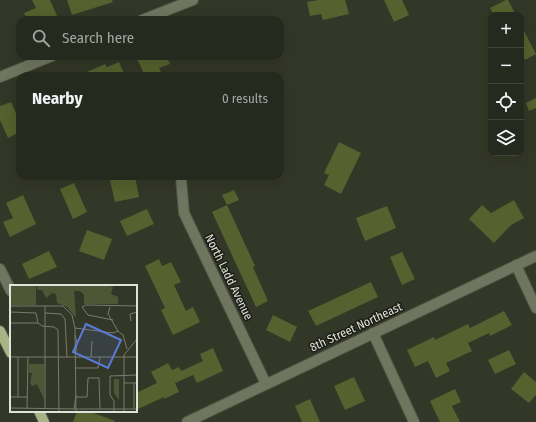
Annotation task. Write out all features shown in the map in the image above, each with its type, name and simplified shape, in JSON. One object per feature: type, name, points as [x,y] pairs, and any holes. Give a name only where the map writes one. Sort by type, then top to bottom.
[{"type":"main road","points":[[0,331],[10,351]]},
{"type":"street","points":[[152,16],[193,0]]},
{"type":"street","points":[[0,77],[42,60]]},
{"type":"street","name":"North Ladd Avenue","points":[[182,180],[184,213],[266,384]]},
{"type":"street","name":"8th Street Northeast","points":[[187,422],[536,256]]},
{"type":"street","points":[[516,265],[536,308]]},
{"type":"street","points":[[0,268],[10,289]]},
{"type":"street","points":[[373,333],[414,422]]},
{"type":"building","points":[[32,0],[50,0],[57,16],[25,16],[24,13],[36,8]]},
{"type":"building","points":[[67,0],[112,0],[113,2],[72,15]]},
{"type":"building","points":[[318,0],[345,0],[349,14],[323,20],[321,14],[310,16],[307,2]]},
{"type":"building","points":[[384,0],[402,0],[409,15],[394,22]]},
{"type":"building","points":[[508,0],[514,12],[492,12],[490,8]]},
{"type":"building","points":[[524,31],[536,54],[525,60],[524,58]]},
{"type":"building","points":[[138,60],[168,60],[170,64],[159,68],[161,72],[143,72]]},
{"type":"building","points":[[119,62],[123,72],[87,72],[105,64],[107,67]]},
{"type":"building","points":[[536,98],[536,108],[529,111],[526,103]]},
{"type":"building","points":[[11,102],[16,114],[16,134],[8,138],[0,120],[0,106]]},
{"type":"building","points":[[339,142],[361,153],[341,194],[324,185],[329,175],[324,173]]},
{"type":"building","points":[[110,180],[136,180],[139,197],[115,202]]},
{"type":"building","points":[[74,183],[87,212],[73,219],[60,189]]},
{"type":"building","points":[[234,190],[239,200],[227,205],[222,195]]},
{"type":"building","points":[[23,195],[36,224],[10,237],[3,222],[13,218],[6,203]]},
{"type":"building","points":[[514,200],[524,218],[511,225],[494,243],[469,219],[482,205],[491,213]]},
{"type":"building","points":[[227,205],[255,266],[253,267],[268,301],[256,307],[212,212]]},
{"type":"building","points":[[387,206],[396,228],[365,241],[356,218]]},
{"type":"building","points":[[147,209],[154,224],[127,236],[120,221]]},
{"type":"building","points":[[87,230],[112,239],[104,260],[79,251]]},
{"type":"building","points":[[49,251],[57,267],[29,279],[22,264]]},
{"type":"building","points":[[402,252],[415,279],[402,285],[390,257]]},
{"type":"building","points":[[159,259],[162,266],[171,262],[181,282],[174,285],[186,311],[193,307],[200,322],[173,335],[161,310],[165,308],[145,266]]},
{"type":"building","points":[[371,282],[378,297],[316,326],[308,311]]},
{"type":"building","points":[[504,311],[512,325],[490,336],[489,333],[468,343],[472,351],[446,363],[450,371],[436,378],[428,361],[415,367],[407,350],[434,337],[435,340],[468,324],[470,328]]},
{"type":"building","points":[[273,315],[297,327],[290,342],[266,330]]},
{"type":"building","points":[[213,348],[223,371],[197,383],[193,375],[175,383],[179,392],[137,410],[137,393],[157,383],[151,372],[168,363],[172,370],[179,367],[181,371],[203,361],[200,354]]},
{"type":"building","points":[[509,350],[516,364],[495,374],[488,360]]},
{"type":"building","points":[[524,372],[536,382],[536,395],[529,403],[511,389]]},
{"type":"building","points":[[354,377],[365,401],[345,410],[334,386]]},
{"type":"building","points":[[455,389],[461,402],[452,406],[460,422],[440,422],[430,401]]},
{"type":"building","points":[[310,399],[320,422],[302,422],[295,406]]},
{"type":"building","points":[[77,412],[91,412],[115,421],[114,422],[73,422]]}]
